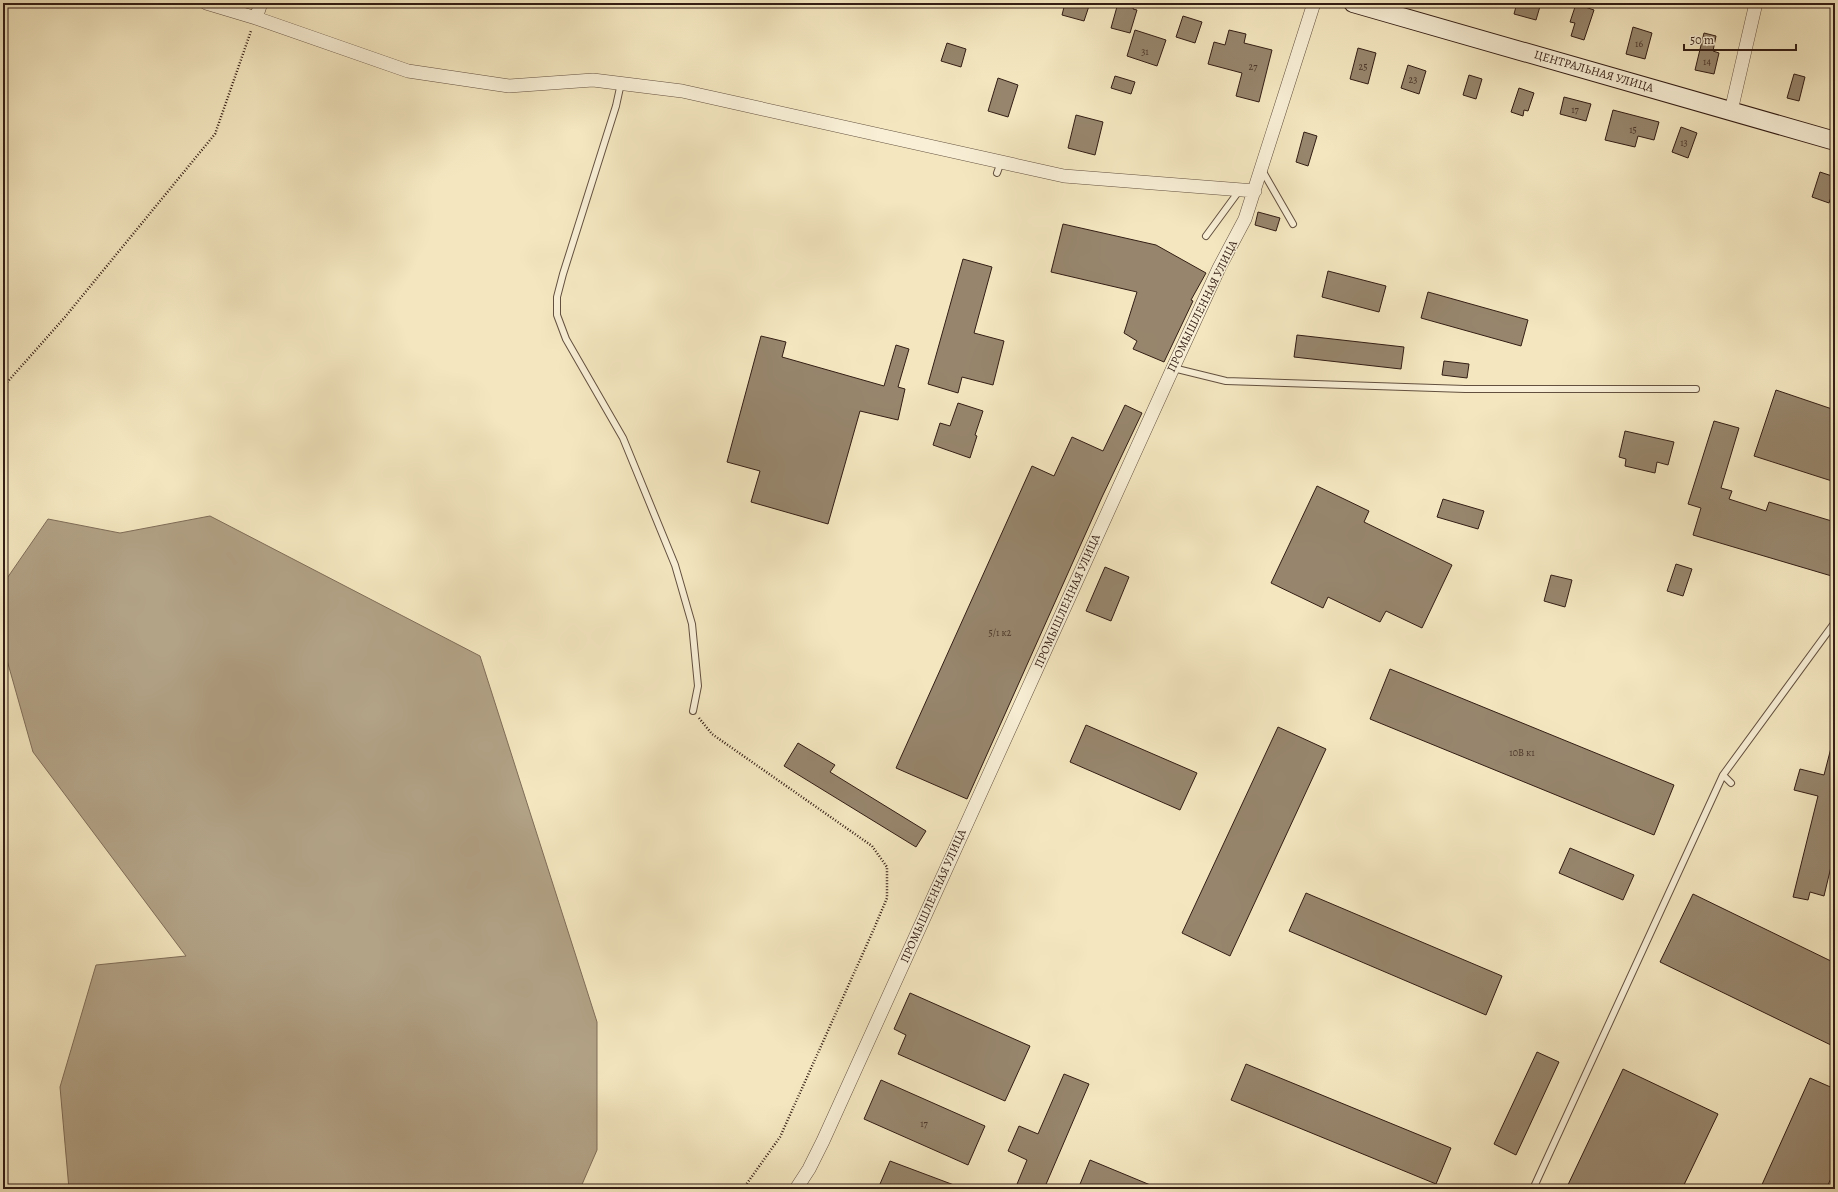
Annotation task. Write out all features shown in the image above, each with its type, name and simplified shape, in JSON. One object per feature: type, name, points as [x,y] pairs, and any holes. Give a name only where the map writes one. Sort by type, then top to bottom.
[{"type":"main road","name":"ЦЕНТРАЛЬНАЯ УЛИЦА","points":[[1353,3],[1381,7],[1835,141]]},
{"type":"street","points":[[206,3],[256,18],[415,72],[509,86],[574,81],[621,83],[682,91],[999,168],[1064,176],[1255,192]]},
{"type":"street","points":[[256,18],[261,3]]},
{"type":"street","name":"ПРОМЫШЛЕННАЯ УЛИЦА","points":[[796,1189],[809,1169],[823,1142],[1173,368],[1219,268],[1245,219],[1255,192],[1314,3]]},
{"type":"street","points":[[1732,111],[1756,3]]},
{"type":"lane","points":[[621,83],[616,106],[563,274],[557,297],[557,315],[566,339],[623,438],[675,565],[692,624],[698,686],[693,711]]},
{"type":"lane","points":[[1262,170],[1293,224]]},
{"type":"lane","points":[[1206,236],[1239,191]]},
{"type":"lane","points":[[1173,368],[1226,381],[1465,389],[1696,389]]},
{"type":"lane","points":[[1533,1189],[1723,775],[1835,622]]},
{"type":"lane","points":[[1820,642],[1826,646]]},
{"type":"lane","points":[[1723,775],[1731,783]]},
{"type":"path","points":[[3,387],[65,317],[215,134],[256,18]]},
{"type":"path","points":[[693,711],[712,734],[872,846],[887,867],[887,898],[873,931],[780,1137],[743,1189]]},
{"type":"shaded area","points":[[210,516],[480,656],[597,1022],[597,1150],[580,1189],[69,1189],[60,1087],[96,965],[186,956],[33,752],[3,646],[3,584],[48,519],[120,533]]},
{"type":"building","points":[[1065,3],[1078,3],[1089,6],[1084,21],[1062,15]]},
{"type":"building","points":[[1118,3],[1135,3],[1133,9],[1137,10],[1130,33],[1111,28]]},
{"type":"building","points":[[1517,3],[1541,3],[1536,20],[1514,14]]},
{"type":"building","points":[[1576,4],[1594,10],[1584,40],[1571,36],[1575,23],[1570,22]]},
{"type":"building","points":[[1183,16],[1202,22],[1195,43],[1176,37]]},
{"type":"building","points":[[1633,27],[1652,33],[1645,59],[1626,54]]},
{"type":"building","points":[[1135,30],[1166,40],[1157,66],[1127,56]]},
{"type":"building","points":[[1229,30],[1246,34],[1244,43],[1272,50],[1259,102],[1236,96],[1242,73],[1208,64],[1214,42],[1225,45]]},
{"type":"building","points":[[1704,33],[1716,36],[1713,51],[1719,53],[1714,74],[1695,70]]},
{"type":"building","points":[[947,43],[966,49],[961,67],[941,61]]},
{"type":"building","points":[[1358,48],[1376,53],[1368,84],[1350,79]]},
{"type":"building","points":[[1408,65],[1426,71],[1419,94],[1401,88]]},
{"type":"building","points":[[1794,74],[1805,77],[1799,101],[1787,98]]},
{"type":"building","points":[[1469,75],[1482,79],[1476,99],[1463,95]]},
{"type":"building","points":[[1115,76],[1135,82],[1131,94],[1111,88]]},
{"type":"building","points":[[998,78],[1018,85],[1008,117],[988,111]]},
{"type":"building","points":[[1519,88],[1534,93],[1528,111],[1524,110],[1523,116],[1511,112]]},
{"type":"building","points":[[1564,97],[1591,104],[1586,121],[1560,114]]},
{"type":"building","points":[[1613,110],[1659,122],[1654,140],[1638,136],[1635,147],[1605,140]]},
{"type":"building","points":[[1076,115],[1103,122],[1095,155],[1068,148]]},
{"type":"building","points":[[1681,127],[1697,133],[1688,158],[1672,152]]},
{"type":"building","points":[[1304,132],[1317,136],[1308,166],[1296,162]]},
{"type":"building","points":[[1820,172],[1835,177],[1835,185],[1829,203],[1812,197]]},
{"type":"building","points":[[1258,212],[1280,218],[1276,231],[1255,225]]},
{"type":"building","points":[[1063,224],[1156,245],[1206,273],[1191,300],[1193,301],[1164,362],[1133,349],[1137,341],[1124,333],[1137,292],[1051,272]]},
{"type":"building","points":[[963,259],[992,267],[974,333],[1004,341],[993,385],[962,377],[958,393],[928,384]]},
{"type":"building","points":[[1328,271],[1386,286],[1379,312],[1322,297]]},
{"type":"building","points":[[1428,292],[1528,320],[1521,346],[1421,318]]},
{"type":"building","points":[[1297,335],[1404,347],[1401,369],[1294,357]]},
{"type":"building","points":[[761,336],[786,342],[782,357],[884,386],[896,345],[909,349],[898,387],[905,389],[898,420],[860,411],[828,524],[751,502],[760,471],[727,462]]},
{"type":"building","points":[[1444,361],[1469,364],[1467,378],[1442,375]]},
{"type":"building","points":[[1776,390],[1835,410],[1835,482],[1754,456]]},
{"type":"building","points":[[958,403],[983,411],[975,435],[977,436],[970,458],[933,445],[940,423],[950,426]]},
{"type":"building","points":[[1125,405],[1142,413],[1102,497],[967,799],[896,768],[1032,466],[1054,476],[1072,437],[1103,451]]},
{"type":"building","points":[[1714,421],[1739,428],[1721,488],[1732,491],[1729,499],[1766,511],[1769,502],[1835,522],[1835,577],[1693,535],[1701,508],[1688,504]]},
{"type":"building","points":[[1625,431],[1674,442],[1668,465],[1657,462],[1655,473],[1625,466],[1626,459],[1619,457]]},
{"type":"building","points":[[1317,486],[1369,511],[1364,522],[1452,565],[1422,628],[1386,611],[1380,622],[1328,597],[1323,608],[1271,583]]},
{"type":"building","points":[[1443,499],[1484,511],[1478,529],[1437,517]]},
{"type":"building","points":[[1676,564],[1692,569],[1683,596],[1667,591]]},
{"type":"building","points":[[1105,567],[1129,577],[1111,621],[1086,611]]},
{"type":"building","points":[[1551,575],[1572,580],[1565,607],[1544,601]]},
{"type":"building","points":[[1390,669],[1674,785],[1654,835],[1370,719]]},
{"type":"building","points":[[1086,725],[1197,773],[1180,810],[1070,762]]},
{"type":"building","points":[[1278,727],[1326,749],[1230,956],[1182,933]]},
{"type":"building","points":[[798,743],[835,765],[830,772],[926,831],[916,847],[784,766]]},
{"type":"building","points":[[1831,748],[1835,748],[1835,850],[1824,896],[1810,892],[1808,900],[1793,897],[1818,796],[1794,790],[1800,769],[1824,775]]},
{"type":"building","points":[[1570,848],[1634,875],[1623,900],[1559,873]]},
{"type":"building","points":[[1306,893],[1502,976],[1486,1015],[1289,931]]},
{"type":"building","points":[[1693,894],[1835,963],[1835,1047],[1660,962]]},
{"type":"building","points":[[910,993],[1030,1046],[1005,1101],[898,1054],[906,1035],[894,1029]]},
{"type":"building","points":[[1537,1052],[1559,1062],[1516,1155],[1494,1144]]},
{"type":"building","points":[[1246,1064],[1451,1148],[1436,1184],[1231,1100]]},
{"type":"building","points":[[1623,1069],[1718,1114],[1682,1189],[1566,1189]]},
{"type":"building","points":[[1064,1074],[1089,1084],[1044,1189],[1015,1189],[1027,1160],[1008,1151],[1019,1126],[1038,1134]]},
{"type":"building","points":[[1810,1078],[1835,1089],[1835,1170],[1826,1189],[1760,1189]]},
{"type":"building","points":[[881,1080],[985,1126],[968,1165],[864,1119]]},
{"type":"building","points":[[1090,1160],[1160,1189],[1078,1189]]},
{"type":"building","points":[[890,1161],[962,1188],[892,1189],[880,1184]]}]
